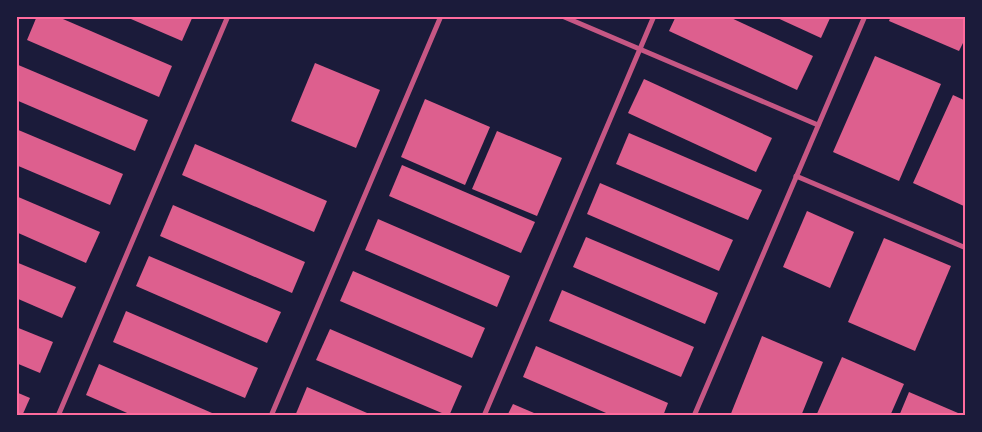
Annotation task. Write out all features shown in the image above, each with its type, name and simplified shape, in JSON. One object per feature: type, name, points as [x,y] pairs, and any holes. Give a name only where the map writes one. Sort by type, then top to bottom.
[{"type":"street","points":[[58,416],[228,16]]},
{"type":"street","points":[[271,416],[441,16]]},
{"type":"street","points":[[562,16],[818,125]]},
{"type":"street","points":[[484,416],[654,16]]},
{"type":"street","points":[[694,416],[865,16]]},
{"type":"street","points":[[796,176],[966,248]]},
{"type":"building","points":[[37,16],[56,16],[172,66],[159,97],[27,40]]},
{"type":"building","points":[[124,16],[193,16],[182,41]]},
{"type":"building","points":[[676,16],[727,16],[813,56],[797,90],[669,31]]},
{"type":"building","points":[[773,16],[831,16],[821,38]]},
{"type":"building","points":[[891,16],[966,16],[966,37],[959,51],[889,21]]},
{"type":"building","points":[[875,56],[941,84],[899,181],[833,152]]},
{"type":"building","points":[[315,63],[380,90],[356,148],[291,121]]},
{"type":"building","points":[[16,64],[148,120],[135,151],[16,100]]},
{"type":"building","points":[[644,79],[772,138],[756,172],[628,113]]},
{"type":"building","points":[[953,95],[966,101],[966,207],[913,183]]},
{"type":"building","points":[[425,99],[490,127],[465,185],[401,157]]},
{"type":"building","points":[[16,129],[123,174],[110,205],[16,165]]},
{"type":"building","points":[[497,131],[562,158],[537,216],[472,189]]},
{"type":"building","points":[[629,133],[762,190],[748,220],[616,164]]},
{"type":"building","points":[[195,144],[327,201],[314,232],[182,175]]},
{"type":"building","points":[[402,165],[535,222],[521,253],[389,196]]},
{"type":"building","points":[[600,183],[733,240],[719,271],[587,214]]},
{"type":"building","points":[[16,196],[100,232],[86,263],[16,232]]},
{"type":"building","points":[[173,205],[305,262],[292,293],[160,236]]},
{"type":"building","points":[[807,211],[854,232],[830,288],[783,267]]},
{"type":"building","points":[[378,219],[510,276],[497,307],[365,250]]},
{"type":"building","points":[[586,237],[718,293],[705,324],[573,267]]},
{"type":"building","points":[[884,238],[951,266],[915,351],[848,322]]},
{"type":"building","points":[[149,256],[281,312],[267,343],[136,286]]},
{"type":"building","points":[[16,262],[76,287],[62,318],[16,298]]},
{"type":"building","points":[[353,271],[485,328],[472,358],[340,301]]},
{"type":"building","points":[[562,290],[694,347],[681,377],[549,321]]},
{"type":"building","points":[[126,311],[258,368],[245,398],[113,342]]},
{"type":"building","points":[[16,327],[53,342],[40,373],[16,363]]},
{"type":"building","points":[[330,329],[462,386],[449,416],[316,360]]},
{"type":"building","points":[[762,336],[823,362],[801,416],[730,416]]},
{"type":"building","points":[[536,346],[668,403],[663,416],[613,416],[523,377]]},
{"type":"building","points":[[842,357],[904,384],[890,416],[816,416]]},
{"type":"building","points":[[99,364],[219,416],[134,416],[86,395]]},
{"type":"building","points":[[307,387],[374,416],[295,416]]},
{"type":"building","points":[[16,392],[30,398],[22,416],[16,416]]},
{"type":"building","points":[[909,392],[965,416],[899,416]]},
{"type":"building","points":[[513,404],[541,416],[507,416]]}]
